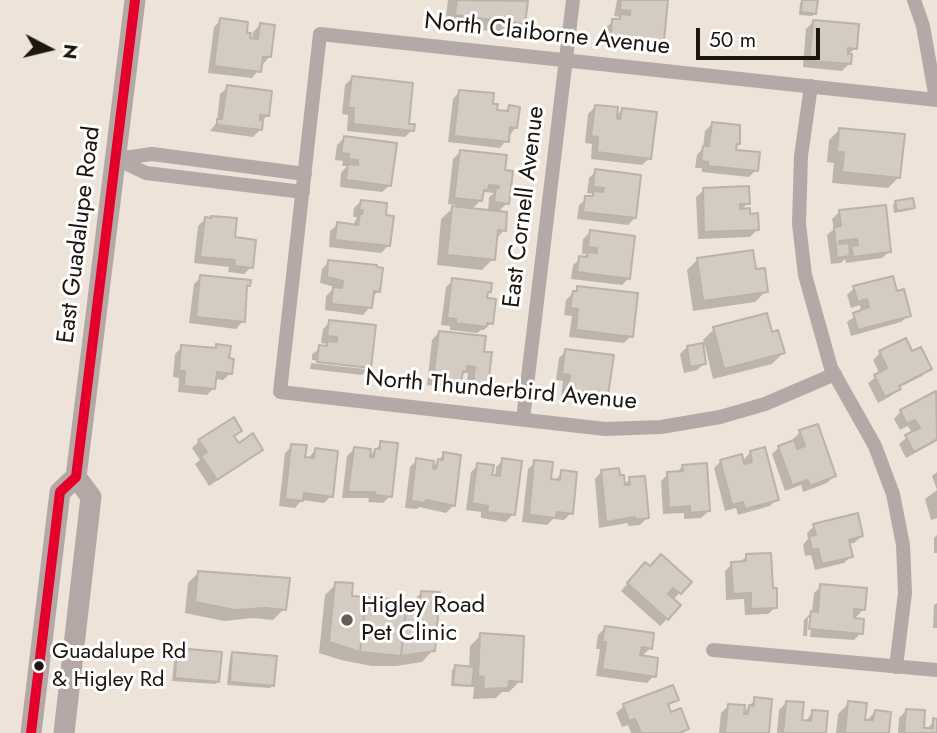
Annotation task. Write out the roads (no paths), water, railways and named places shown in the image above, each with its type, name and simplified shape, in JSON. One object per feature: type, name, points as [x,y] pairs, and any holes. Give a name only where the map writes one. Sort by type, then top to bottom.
[{"type":"main road","name":"East Guadalupe Road","points":[[31,733],[60,492],[76,477],[135,0]]},
{"type":"main road","points":[[64,733],[91,497],[76,477]]},
{"type":"street","name":"East Cornell Avenue","points":[[523,419],[573,0]]},
{"type":"street","name":"North Claiborne Avenue","points":[[305,174],[320,34],[936,99],[923,26],[914,0]]},
{"type":"street","points":[[811,86],[801,156],[799,225],[805,275],[815,318],[835,374],[875,446],[893,494],[903,545],[905,593],[896,667]]},
{"type":"street","points":[[152,154],[305,174],[303,192],[146,173],[116,159],[152,154]]},
{"type":"street","name":"North Thunderbird Avenue","points":[[303,192],[281,392],[605,429],[661,428],[720,417],[765,404],[835,374]]},
{"type":"street","points":[[713,650],[937,670]]},
{"type":"place","name":"Higley Road Pet Clinic","points":[[347,620]]},
{"type":"place","name":"Guadalupe Rd & Higley Rd","points":[[39,666]]}]
